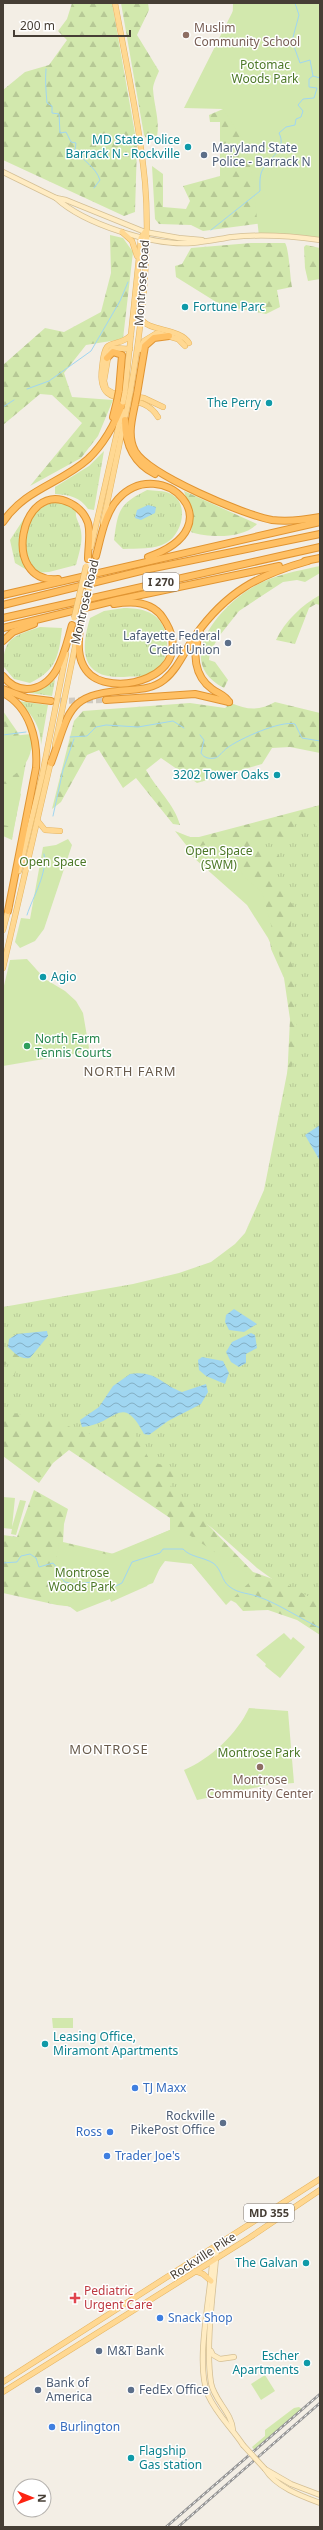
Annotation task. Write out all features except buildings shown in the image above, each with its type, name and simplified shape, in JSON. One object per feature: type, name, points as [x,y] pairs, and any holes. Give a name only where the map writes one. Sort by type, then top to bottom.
[{"type":"highway","points":[[169,336],[154,338],[145,346],[131,435],[138,454],[155,470],[240,511],[264,518],[298,521],[320,517]]},
{"type":"highway","points":[[3,522],[16,504],[78,466],[96,450],[123,402],[125,392],[122,355],[113,352],[107,358]]},
{"type":"highway","points":[[125,420],[126,441],[136,460],[153,473],[193,489]]},
{"type":"highway","points":[[96,556],[108,514],[117,499],[124,493],[144,485],[168,486],[176,490],[187,505],[189,514],[186,534],[176,545],[163,552],[128,566]]},
{"type":"highway","points":[[20,516],[32,508],[53,499],[64,500],[76,505],[88,522],[88,559]]},
{"type":"highway","name":"I 270","points":[[3,595],[320,522]]},
{"type":"highway","name":"I 270","points":[[3,605],[149,569],[320,534]]},
{"type":"highway","name":"I 270","points":[[3,618],[320,547]]},
{"type":"highway","name":"I 270","points":[[3,628],[91,606],[320,558]]},
{"type":"highway","points":[[51,763],[68,717],[75,705],[86,696],[96,693],[142,689],[159,683],[174,669],[207,622],[235,592],[250,582],[280,569],[308,561]]},
{"type":"highway","points":[[31,579],[76,578]]},
{"type":"highway","points":[[80,625],[80,656],[86,670],[98,680],[105,682],[140,681],[156,675],[167,664],[173,650],[172,633],[157,610],[131,602],[91,606]]},
{"type":"highway","points":[[3,641],[21,628],[64,613]]},
{"type":"highway","points":[[106,700],[195,694],[230,702],[226,697],[205,684],[196,663],[196,645],[207,622]]},
{"type":"highway","points":[[3,676],[12,685],[22,689],[35,688],[47,680],[60,665],[72,625]]},
{"type":"highway","points":[[3,689],[27,698],[51,701]]},
{"type":"highway","points":[[3,693],[14,701],[28,720],[33,732],[37,754],[36,768],[8,911]]},
{"type":"main road","name":"Montrose Road","points":[[115,3],[140,147],[145,184],[147,239],[137,354],[125,392]]},
{"type":"main road","points":[[3,172],[56,198],[66,200],[146,232],[179,238],[206,240],[259,236],[320,240]]},
{"type":"main road","points":[[56,198],[64,205],[122,232],[141,238],[193,243],[206,240]]},
{"type":"main road","points":[[122,232],[132,241],[138,260]]},
{"type":"main road","name":"Montrose Road","points":[[3,930],[42,776],[72,625],[123,402],[130,349],[138,260],[141,238],[146,232]]},
{"type":"main road","points":[[137,354],[144,341],[152,335],[161,333],[187,345],[180,334],[147,325],[141,318]]},
{"type":"main road","points":[[131,335],[122,343],[110,344],[105,350],[101,379],[103,390],[110,396],[142,401],[152,408],[158,417]]},
{"type":"main road","points":[[130,349],[113,348],[109,352],[104,380],[106,388],[113,393],[144,398],[163,407]]},
{"type":"main road","name":"Montrose Road","points":[[3,968],[51,763],[125,420],[123,402]]},
{"type":"main road","points":[[37,820],[45,830],[60,831]]},
{"type":"main road","points":[[313,2195],[314,2188],[319,2180]]},
{"type":"main road","name":"Rockville Pike","points":[[3,2382],[217,2247],[319,2180]]},
{"type":"main road","points":[[301,2202],[307,2193],[308,2187]]},
{"type":"main road","name":"Rockville Pike","points":[[3,2392],[216,2258],[320,2190]]},
{"type":"main road","points":[[217,2247],[211,2350],[212,2384],[233,2424],[233,2430]]},
{"type":"main road","points":[[216,2258],[212,2264],[203,2377],[208,2397],[227,2426],[233,2430],[243,2445],[268,2474],[289,2490],[320,2503]]},
{"type":"main road","points":[[195,2271],[203,2274],[211,2281]]},
{"type":"main road","points":[[211,2350],[212,2355],[220,2359],[234,2357]]},
{"type":"main road","points":[[265,2469],[291,2484],[320,2495]]},
{"type":"green space","points":[[72,3],[112,3],[137,145],[135,212],[124,216],[3,160],[3,90],[25,72],[49,65],[67,40],[58,31],[67,19]]},
{"type":"green space","points":[[121,3],[148,3],[149,10],[137,35],[159,71],[154,82],[153,89],[158,131],[157,137],[148,141],[144,135]]},
{"type":"green space","points":[[233,3],[320,3],[271,222],[203,231],[191,225],[159,224],[155,219],[152,166],[163,174],[163,207],[186,209],[190,201],[183,186],[220,176],[220,122],[210,122],[209,115],[230,106]]},
{"type":"green space","name":"Potomac Woods Park","points":[[237,3],[320,3],[320,240],[259,236],[249,149],[223,109],[184,108]]},
{"type":"green space","points":[[110,235],[123,238],[133,252],[123,339],[86,345],[64,373],[72,397],[113,400],[98,436],[81,458],[30,486],[82,423],[52,395],[40,394],[3,425],[3,365],[45,328],[64,332],[101,312],[111,273]]},
{"type":"green space","points":[[251,243],[285,243],[288,251],[292,287],[277,290],[280,307],[266,314],[221,305],[176,277],[175,266],[182,264],[191,248]]},
{"type":"green space","points":[[306,245],[320,248],[320,279],[308,281],[305,268],[304,247]]},
{"type":"green space","points":[[104,451],[94,510],[88,509],[82,502],[74,497],[55,494],[55,487],[89,466]]},
{"type":"green space","points":[[147,490],[165,492],[171,494],[177,499],[182,512],[180,526],[172,539],[166,543],[151,548],[123,549],[114,540],[119,515],[125,504]]},
{"type":"green space","points":[[184,491],[257,524],[251,529],[235,535],[216,536],[191,532],[193,520]]},
{"type":"green space","points":[[52,502],[65,503],[76,510],[76,517],[81,532],[81,546],[76,565],[49,572],[32,573],[15,563],[10,540],[25,517]]},
{"type":"green space","points":[[320,566],[320,573],[305,582],[297,580],[283,582],[239,611],[220,635],[210,652],[209,660],[215,662],[228,680],[224,688],[209,677],[202,664],[201,649],[206,635],[227,607],[253,587],[269,579]]},
{"type":"green space","points":[[320,595],[320,605],[316,604],[309,608],[295,644],[276,640],[289,620]]},
{"type":"green space","points":[[124,608],[142,610],[152,614],[161,622],[164,628],[167,642],[166,656],[159,668],[146,676],[110,676],[99,673],[92,668],[87,661],[85,641],[90,618],[104,611]]},
{"type":"green space","points":[[40,627],[62,628],[60,646],[55,661],[46,673],[30,683],[14,679],[3,666],[4,656],[9,643],[18,635]]},
{"type":"green space","points":[[55,680],[52,696],[24,692],[37,690]]},
{"type":"green space","points":[[18,701],[48,705],[41,745],[41,738],[34,720]]},
{"type":"green space","points":[[275,702],[320,713],[320,753],[290,747],[272,748],[262,764],[197,783],[161,758],[146,770],[174,810],[180,825],[173,824],[136,778],[123,788],[99,750],[87,755],[61,802],[52,809],[74,721],[83,711],[190,703],[225,708],[231,703],[248,708],[259,708]]},
{"type":"green space","points":[[3,711],[23,740],[26,762],[12,840],[3,836]]},
{"type":"green space","points":[[31,734],[31,752],[23,767],[14,775],[3,774],[3,737]]},
{"type":"green space","points":[[3,784],[9,784],[21,794],[14,827],[3,825]]},
{"type":"green space","points":[[320,805],[320,835],[314,820],[294,824],[292,834],[287,837],[266,836],[263,848],[279,856],[274,880],[295,908],[289,931],[292,943],[289,958],[293,967],[291,975],[295,982],[293,998],[296,1010],[297,1048],[287,1082],[290,1019],[284,978],[271,949],[267,915],[194,855],[175,831],[190,837],[199,837]]},
{"type":"green space","points":[[320,812],[320,1605],[279,1584],[257,1568],[212,1528],[177,1501],[53,1436],[3,1425],[3,1307],[133,1284],[179,1273],[211,1262],[235,1244],[245,1233],[264,1190],[294,1038],[286,971],[246,835]]},
{"type":"green space","name":"Open Space","points":[[68,839],[72,845],[44,929],[35,941],[20,948],[15,942],[21,918],[30,919],[43,847],[56,845]]},
{"type":"green space","name":"Open Space (SWM)","points":[[228,839],[243,876],[262,892],[286,979],[268,938],[247,905],[185,850]]},
{"type":"green space","points":[[27,959],[45,979],[65,991],[76,1001],[83,1013],[89,1048],[85,1052],[3,1066],[3,990],[10,960]]},
{"type":"green space","points":[[6,1347],[25,1359],[20,1362],[14,1376],[10,1377],[10,1362],[3,1366],[3,1354]]},
{"type":"green space","points":[[14,1413],[56,1422],[91,1434],[125,1417],[151,1462],[180,1469],[169,1489],[192,1508],[253,1572],[284,1583],[320,1603],[320,1635],[297,1620],[268,1610],[243,1611],[236,1603],[221,1595],[189,1561],[163,1561],[153,1583],[84,1608],[57,1605],[3,1593],[3,1535],[17,1537],[34,1490],[68,1509],[64,1524],[63,1542],[114,1554],[170,1530],[170,1518],[69,1450],[53,1463],[39,1483],[3,1456],[3,1418]]},
{"type":"green space","points":[[3,1497],[15,1498],[12,1527],[20,1500],[26,1501],[16,1535],[11,1534],[12,1529],[3,1528]]},
{"type":"green space","name":"Montrose Woods Park","points":[[177,1527],[254,1578],[226,1605],[192,1564],[165,1561],[147,1586],[111,1602],[110,1599],[77,1612],[69,1606],[49,1603],[59,1543],[109,1555]]},
{"type":"green space","points":[[284,1633],[291,1640],[293,1637],[305,1647],[280,1678],[265,1666],[266,1664],[256,1655]]},
{"type":"green space","name":"Montrose Park","points":[[249,1708],[288,1711],[294,1783],[268,1785],[197,1800],[184,1770],[194,1765],[222,1745],[244,1718]]},
{"type":"green space","points":[[52,2018],[73,2018],[73,2028],[53,2028]]},
{"type":"green space","points":[[265,2375],[275,2391],[261,2400],[251,2384]]},
{"type":"green space","points":[[299,2407],[302,2409],[255,2451],[252,2447],[265,2436],[265,2430],[294,2408]]},
{"type":"water","points":[[148,505],[156,507],[155,513],[141,520],[135,518],[137,510]]},
{"type":"water","points":[[320,1125],[320,1161],[305,1135]]},
{"type":"water","points":[[234,1309],[257,1324],[244,1332],[229,1330],[225,1322],[226,1315]]},
{"type":"water","points":[[47,1331],[48,1336],[30,1358],[20,1357],[8,1347],[9,1339],[17,1334]]},
{"type":"water","points":[[251,1333],[255,1335],[257,1348],[246,1354],[246,1363],[239,1367],[231,1362],[226,1352],[232,1342]]},
{"type":"water","points":[[202,1357],[223,1361],[229,1373],[225,1384],[206,1376],[199,1370],[198,1360]]},
{"type":"water","points":[[139,1373],[153,1376],[182,1392],[206,1384],[208,1392],[201,1404],[168,1421],[149,1435],[144,1434],[136,1421],[129,1414],[123,1412],[93,1425],[82,1427],[80,1420],[99,1407],[113,1386],[130,1374]]},
{"type":"waterway","points":[[295,3],[299,15],[292,41],[300,63],[310,60],[313,76]]},
{"type":"waterway","points":[[46,69],[47,103],[52,106],[52,113],[59,114],[60,133],[66,132],[71,142],[76,143],[75,150],[98,175],[100,180],[94,188]]},
{"type":"waterway","points":[[211,230],[260,191],[262,171],[280,148],[281,139],[279,133],[286,127],[295,125],[296,119],[301,117],[303,111],[298,105],[303,99],[314,98],[317,88],[309,87],[309,79],[313,76],[320,78]]},
{"type":"waterway","points":[[27,389],[49,381],[91,351],[120,301],[128,282]]},
{"type":"waterway","points":[[3,407],[14,400]]},
{"type":"waterway","points":[[70,737],[87,736],[96,727],[106,725],[138,727],[173,721],[184,728]]},
{"type":"waterway","points":[[200,735],[204,740],[201,753],[205,757],[211,758],[215,758],[227,748],[241,740],[270,727],[280,725],[295,724],[302,738],[320,741]]},
{"type":"waterway","points":[[3,735],[26,732]]},
{"type":"waterway","points":[[53,816],[63,770],[74,739]]},
{"type":"waterway","points":[[27,915],[42,877],[45,861],[44,854]]},
{"type":"waterway","points":[[3,1563],[17,1562],[21,1556],[30,1554],[36,1558],[39,1567],[53,1563],[57,1568],[57,1574],[65,1582],[74,1584],[93,1582],[107,1586],[116,1586],[122,1583],[132,1562],[160,1553],[163,1549],[183,1549],[189,1554],[213,1563],[218,1568],[227,1584],[233,1589],[267,1600],[320,1628]]},
{"type":"tunnel","points":[[51,701],[106,700]]},
{"type":"railway","points":[[166,2527],[320,2394]]},
{"type":"railway","points":[[178,2527],[320,2403]]},
{"type":"place","name":"Muslim Community School","points":[[186,35]]},
{"type":"place","name":"MD State Police Barrack N - Rockville","points":[[188,147]]},
{"type":"place","name":"Maryland State Police - Barrack N","points":[[204,155]]},
{"type":"place","name":"Fortune Parc","points":[[185,307]]},
{"type":"place","name":"The Perry","points":[[269,403]]},
{"type":"place","name":"Lafayette Federal Credit Union","points":[[228,643]]},
{"type":"place","name":"3202 Tower Oaks","points":[[277,775]]},
{"type":"place","name":"Agio","points":[[43,977]]},
{"type":"place","name":"North Farm Tennis Courts","points":[[27,1046]]},
{"type":"place","name":"Montrose Community Center","points":[[260,1767]]},
{"type":"place","name":"Leasing Office, Miramont Apartments","points":[[45,2044]]},
{"type":"place","name":"TJ Maxx","points":[[135,2088]]},
{"type":"place","name":"Rockville PikePost Office","points":[[223,2123]]},
{"type":"place","name":"Ross","points":[[110,2132]]},
{"type":"place","name":"Trader Joe's","points":[[107,2156]]},
{"type":"place","name":"The Galvan","points":[[306,2263]]},
{"type":"place","name":"Pediatric Urgent Care","points":[[75,2298]]},
{"type":"place","name":"Snack Shop","points":[[160,2318]]},
{"type":"place","name":"M&T Bank","points":[[99,2351]]},
{"type":"place","name":"Escher Apartments","points":[[307,2363]]},
{"type":"place","name":"Bank of America","points":[[38,2390]]},
{"type":"place","name":"FedEx Office","points":[[131,2390]]},
{"type":"place","name":"Burlington","points":[[52,2427]]},
{"type":"place","name":"Flagship Gas station","points":[[131,2458]]},
{"type":"district","name":"NORTH FARM","points":[[130,1071]]},
{"type":"district","name":"MONTROSE","points":[[109,1749]]}]
